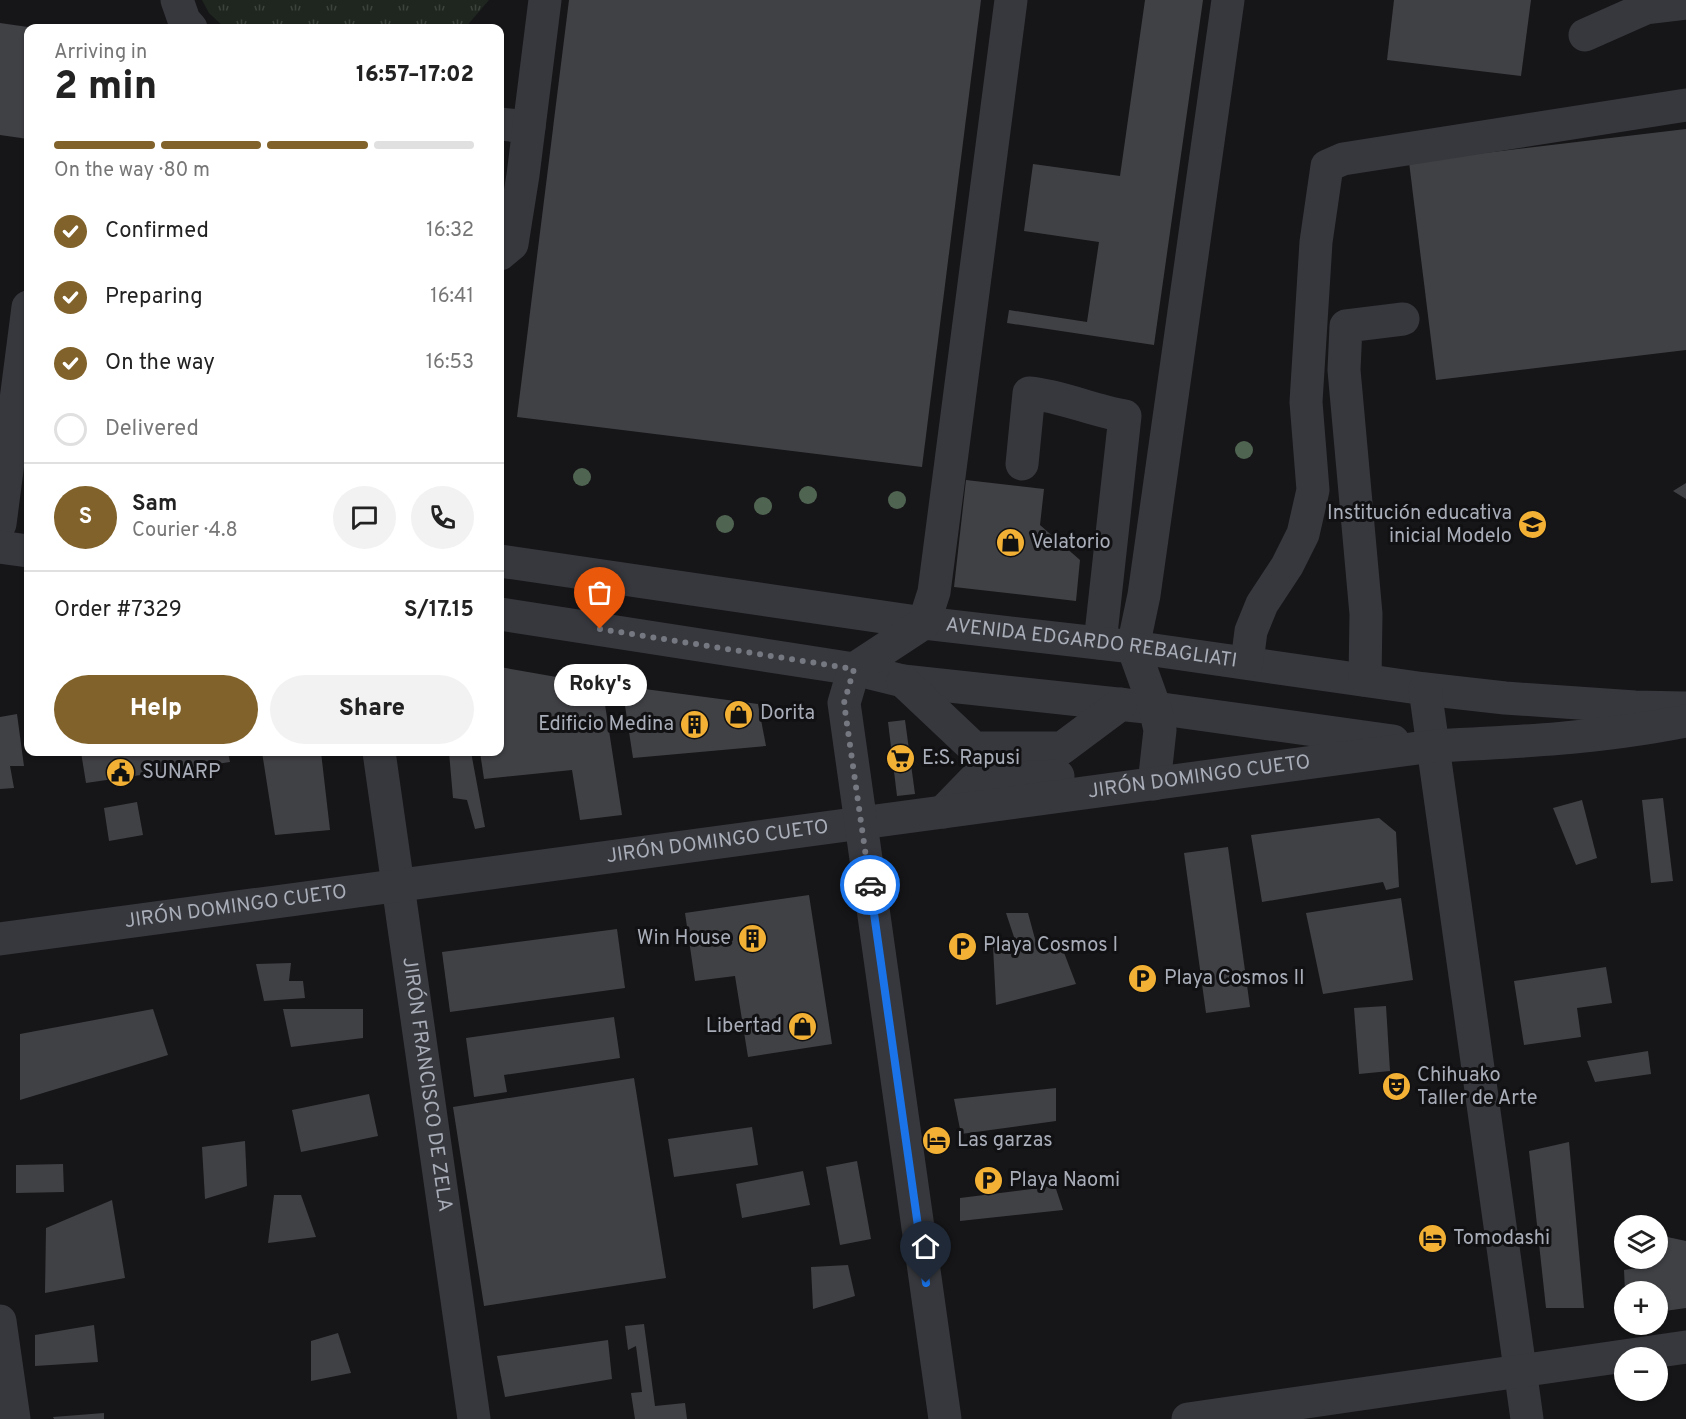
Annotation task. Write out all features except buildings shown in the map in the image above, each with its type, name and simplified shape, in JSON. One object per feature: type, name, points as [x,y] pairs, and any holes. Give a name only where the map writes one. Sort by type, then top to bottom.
[{"type":"street","points":[[177,0],[188,24]]},
{"type":"street","points":[[504,251],[512,244],[514,126],[545,0]]},
{"type":"street","points":[[945,1419],[844,703],[854,669],[924,623],[934,592],[1011,0]]},
{"type":"street","points":[[1154,784],[1160,730],[1155,708],[1133,647],[1144,595],[1228,0]]},
{"type":"street","points":[[1585,35],[1646,8],[1686,3]]},
{"type":"street","points":[[1247,662],[1251,631],[1262,604],[1287,566],[1303,534],[1313,490],[1306,402],[1316,242],[1326,166],[1343,159],[1686,105]]},
{"type":"street","points":[[1365,680],[1366,614],[1344,370],[1346,326],[1403,319]]},
{"type":"street","points":[[8,504],[24,377]]},
{"type":"street","points":[[1022,464],[1029,393],[1050,395],[1107,413],[1125,416],[1100,643]]},
{"type":"street","points":[[0,547],[24,550]]},
{"type":"street","name":"AVENIDA EDGARDO REBAGLIATI","points":[[504,562],[924,623],[1247,662],[1425,689],[1538,701],[1686,708]]},
{"type":"street","points":[[504,615],[854,669],[903,681],[1155,708],[1433,746]]},
{"type":"street","points":[[903,681],[974,748],[1064,773]]},
{"type":"street","points":[[1425,689],[1527,1419]]},
{"type":"street","points":[[943,812],[974,780],[1064,773],[1121,704]]},
{"type":"street","name":"JIRÓN DOMINGO CUETO","points":[[0,939],[943,812],[1064,773],[1154,784],[1433,746],[1569,739],[1686,721]]},
{"type":"street","points":[[974,748],[974,780]]},
{"type":"street","name":"JIRÓN FRANCISCO DE ZELA","points":[[380,756],[474,1419]]},
{"type":"street","points":[[0,1321],[14,1419]]},
{"type":"street","points":[[1188,1419],[1686,1347]]},
{"type":"green space","points":[[202,0],[489,0],[468,24],[221,24],[209,13]]},
{"type":"way so far","points":[[600,629],[854,669],[844,703],[870,885]]},
{"type":"place","name":"Institución educativa inicial Modelo","points":[[1533,525]]},
{"type":"place","name":"Velatorio","points":[[1010,543]]},
{"type":"place","name":"Roky's","points":[[600,629]]},
{"type":"place","name":"Dorita","points":[[739,714]]},
{"type":"place","name":"Edificio Medina","points":[[695,725]]},
{"type":"place","name":"E:S. Rapusi","points":[[901,759]]},
{"type":"place","name":"SUNARP","points":[[121,773]]},
{"type":"place","name":"Win House","points":[[752,939]]},
{"type":"place","name":"Playa Cosmos I","points":[[962,946]]},
{"type":"place","name":"Playa Cosmos II","points":[[1143,979]]},
{"type":"place","name":"Libertad","points":[[803,1027]]},
{"type":"place","name":"Chihuako Taller de Arte","points":[[1396,1087]]},
{"type":"place","name":"Las garzas","points":[[936,1141]]},
{"type":"place","name":"Playa Naomi","points":[[988,1181]]},
{"type":"place","name":"Tomodashi","points":[[1432,1239]]},
{"type":"route","points":[[870,885],[926,1283]]}]
